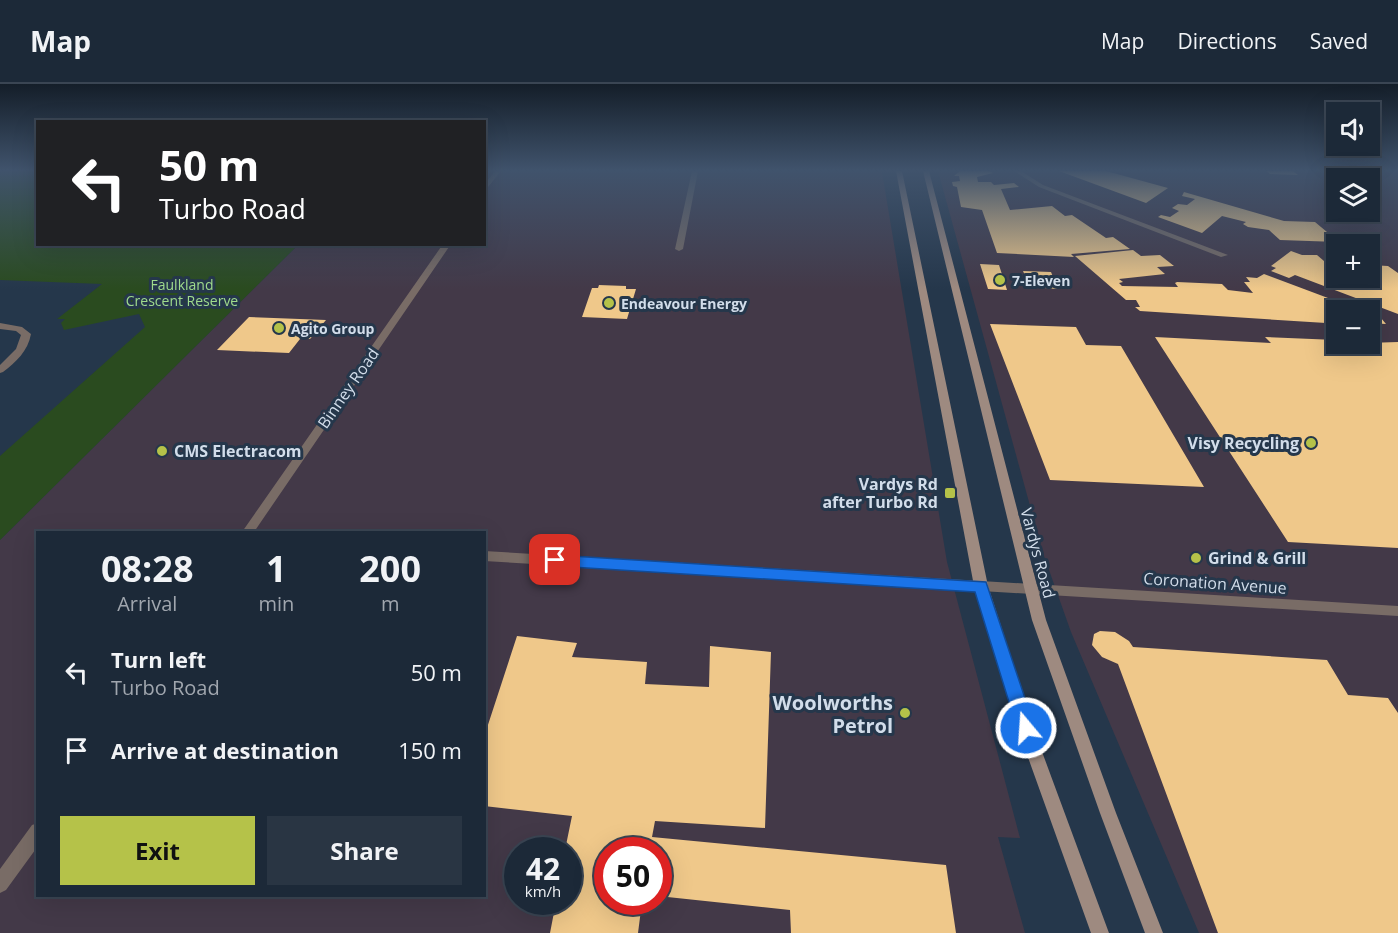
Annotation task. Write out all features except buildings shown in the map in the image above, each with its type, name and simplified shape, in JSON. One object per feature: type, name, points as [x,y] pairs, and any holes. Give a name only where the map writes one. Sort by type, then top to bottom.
[{"type":"main road","points":[[910,211],[981,586],[1033,749],[1100,933]]},
{"type":"main road","name":"Vardys Road","points":[[936,211],[1030,588],[1066,698],[1154,933]]},
{"type":"street","points":[[680,249],[687,211]]},
{"type":"street","points":[[1106,211],[1224,255]]},
{"type":"street","name":"Binney Road","points":[[249,531],[446,246]]},
{"type":"street","points":[[0,326],[19,328],[26,334],[25,342],[19,352],[0,370]]},
{"type":"street","name":"Coronation Avenue","points":[[486,556],[1398,611]]},
{"type":"street","points":[[0,884],[36,834]]},
{"type":"shaded area","points":[[486,211],[888,211],[947,562],[1020,838],[998,837],[1025,933],[0,933],[0,540],[297,246],[486,246]]},
{"type":"shaded area","points":[[949,211],[1326,211],[1326,222],[1380,222],[1380,211],[1398,211],[1398,933],[1199,933],[1071,632],[1043,553]]},
{"type":"green space","name":"Faulkland Crescent Reserve","points":[[0,211],[36,211],[36,246],[297,246],[0,540],[0,456],[145,327],[139,314],[64,330],[61,323],[65,319],[57,319],[102,284],[0,280]]},
{"type":"place","name":"7-Eleven","points":[[1000,280]]},
{"type":"place","name":"Endeavour Energy","points":[[609,303]]},
{"type":"place","name":"Agito Group","points":[[279,328]]},
{"type":"place","name":"Visy Recycling","points":[[1311,443]]},
{"type":"place","name":"CMS Electracom","points":[[162,451]]},
{"type":"place","name":"Vardys Rd after Turbo Rd","points":[[950,493]]},
{"type":"place","name":"Grind & Grill","points":[[1196,558]]},
{"type":"place","name":"Woolworths Petrol","points":[[905,713]]},
{"type":"route","points":[[555,560],[981,586],[1026,728]]}]
